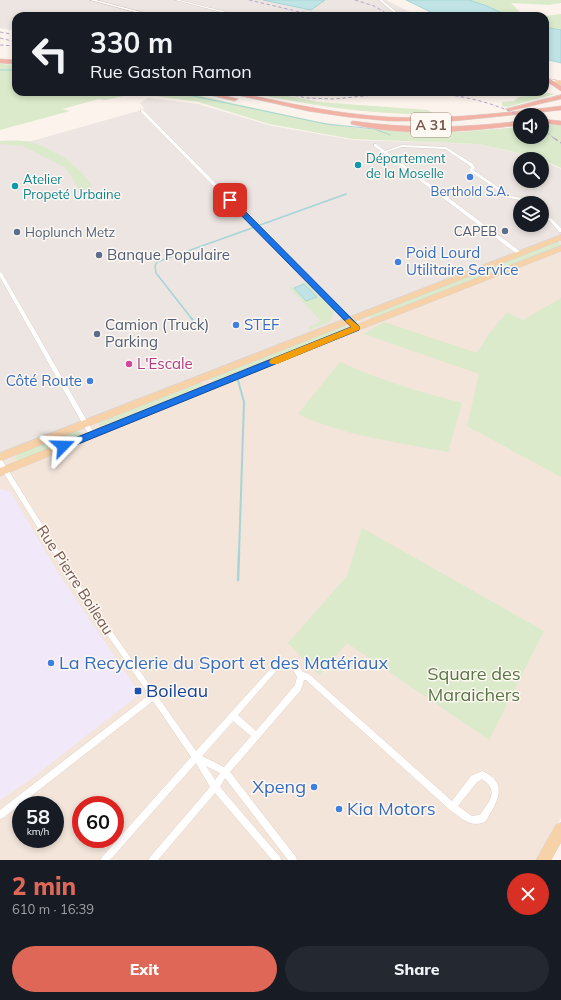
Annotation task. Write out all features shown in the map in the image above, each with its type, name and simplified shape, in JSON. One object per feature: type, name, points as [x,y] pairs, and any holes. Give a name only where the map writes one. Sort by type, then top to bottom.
[{"type":"highway","points":[[0,56],[12,57]]},
{"type":"highway","points":[[0,61],[12,62]]},
{"type":"highway","points":[[549,80],[561,89]]},
{"type":"highway","points":[[552,99],[561,92]]},
{"type":"highway","name":"A 31","points":[[219,96],[341,121],[437,125],[513,119]]},
{"type":"highway","name":"A 31","points":[[246,96],[300,108],[348,116],[397,120],[448,120],[561,108]]},
{"type":"highway","points":[[448,120],[456,116],[496,112],[561,97]]},
{"type":"highway","points":[[549,115],[561,113]]},
{"type":"highway","points":[[549,120],[561,118]]},
{"type":"highway","points":[[341,121],[384,126],[438,129],[513,124]]},
{"type":"highway","points":[[549,122],[561,123]]},
{"type":"main road","points":[[0,457],[348,319],[561,237]]},
{"type":"main road","points":[[2,468],[92,435],[356,328],[561,248]]},
{"type":"main road","points":[[543,860],[561,830]]},
{"type":"street","points":[[92,0],[138,12]]},
{"type":"street","points":[[176,0],[225,12]]},
{"type":"street","points":[[380,0],[395,12]]},
{"type":"street","points":[[549,79],[560,82]]},
{"type":"street","points":[[142,111],[356,328]]},
{"type":"street","points":[[375,145],[519,253]]},
{"type":"street","points":[[385,152],[402,146],[449,149],[472,165],[473,168],[471,170],[510,198],[513,199]]},
{"type":"street","points":[[549,220],[561,231]]},
{"type":"street","points":[[0,273],[92,435]]},
{"type":"street","name":"Rue Pierre Boileau","points":[[2,468],[81,592],[196,757],[215,787],[277,860]]},
{"type":"street","points":[[105,860],[279,665],[284,663],[293,664],[298,668],[301,676],[298,687],[225,772],[215,787],[153,860]]},
{"type":"street","points":[[301,676],[307,676],[453,807],[471,820],[482,819],[496,796],[496,787],[490,779],[482,775],[474,778],[453,807]]},
{"type":"street","points":[[0,815],[154,696]]},
{"type":"street","points":[[233,716],[256,736]]},
{"type":"street","name":"Rue Pierre Boileau","points":[[196,757],[225,772],[293,860]]},
{"type":"shaded area","points":[[0,0],[386,0],[410,12],[12,12],[12,30],[0,28]]},
{"type":"shaded area","points":[[148,98],[198,104],[272,126],[353,140],[477,144],[513,152],[513,188],[549,188],[549,163],[561,169],[561,237],[0,457],[0,142],[32,141],[145,109],[140,103]]},
{"type":"shaded area","points":[[561,238],[561,818],[536,860],[0,860],[0,457]]},
{"type":"shaded area","points":[[0,489],[11,492],[57,571],[140,694],[27,782],[0,800]]},
{"type":"green space","points":[[469,0],[561,0],[561,3],[549,5],[511,3],[520,12],[500,12]]},
{"type":"green space","points":[[561,14],[561,30],[549,28],[549,16]]},
{"type":"green space","points":[[0,64],[12,65],[12,96],[123,96],[105,100],[99,99],[62,109],[70,111],[0,130]]},
{"type":"green space","points":[[156,96],[201,96],[314,121],[356,128],[412,132],[461,132],[513,128],[513,144],[549,144],[549,124],[561,125],[561,168],[549,162],[549,152],[514,152],[478,144],[352,139],[269,124],[198,102]]},
{"type":"green space","points":[[267,96],[288,96],[319,102],[428,110],[434,114],[363,111]]},
{"type":"green space","points":[[548,96],[507,107],[502,106],[502,102],[514,101],[519,97]]},
{"type":"green space","points":[[0,141],[19,141],[42,146],[62,156],[71,163],[92,186],[81,192],[65,167],[23,146],[0,144]]},
{"type":"green space","points":[[558,241],[561,246],[375,318],[371,318],[369,316],[369,314]]},
{"type":"green space","points":[[305,282],[334,311],[331,321],[309,330],[309,327],[321,321],[289,287],[294,288],[306,301],[316,297],[304,284],[301,285],[301,283]]},
{"type":"green space","points":[[561,298],[561,477],[467,426],[479,374],[364,334],[384,322],[477,353],[488,335],[507,312],[523,320]]},
{"type":"green space","points":[[343,324],[346,327],[346,330],[216,382],[210,379],[211,377]]},
{"type":"green space","points":[[340,362],[400,385],[462,403],[448,452],[391,442],[352,433],[333,428],[298,414]]},
{"type":"green space","points":[[199,382],[203,384],[202,387],[102,427],[99,426],[99,421]]},
{"type":"green space","points":[[77,430],[81,433],[78,438],[21,460],[16,459],[17,453]]},
{"type":"green space","name":"Square des Maraichers","points":[[362,528],[544,631],[489,740],[347,643],[319,675],[288,643],[347,576]]},
{"type":"water","points":[[263,0],[325,0],[311,10]]},
{"type":"water","points":[[406,0],[469,0],[500,12],[431,12]]},
{"type":"water","points":[[549,28],[561,30],[561,63],[549,60]]},
{"type":"water","points":[[304,284],[317,297],[306,301],[294,288]]},
{"type":"waterway","points":[[0,70],[12,70]]},
{"type":"waterway","points":[[193,96],[326,124],[375,129],[390,135]]},
{"type":"waterway","points":[[260,225],[346,194]]},
{"type":"waterway","points":[[192,319],[156,273],[155,266],[157,262],[252,228]]},
{"type":"waterway","points":[[238,380],[244,402],[239,554]]},
{"type":"waterway","points":[[238,580],[239,553]]},
{"type":"railway","points":[[249,0],[300,12]]},
{"type":"railway","points":[[355,0],[374,6],[384,12]]},
{"type":"railway","points":[[0,32],[12,34]]},
{"type":"railway","points":[[0,38],[12,41]]},
{"type":"railway","points":[[0,45],[12,46]]},
{"type":"railway","points":[[297,96],[334,99],[364,96]]},
{"type":"railway","points":[[455,96],[497,106],[513,113]]},
{"type":"railway","points":[[549,134],[555,139]]},
{"type":"railway","points":[[554,138],[561,143]]},
{"type":"slow traffic","points":[[274,362],[356,328],[349,321]]},
{"type":"place","name":"Département de la Moselle","points":[[358,165]]},
{"type":"place","name":"Berthold S.A.","points":[[470,177]]},
{"type":"place","name":"Atelier Propeté Urbaine","points":[[15,186]]},
{"type":"place","name":"CAPEB","points":[[505,231]]},
{"type":"place","name":"Hoplunch Metz","points":[[17,232]]},
{"type":"place","name":"Banque Populaire","points":[[99,255]]},
{"type":"place","name":"Poid Lourd Utilitaire Service","points":[[398,262]]},
{"type":"place","name":"STEF","points":[[236,325]]},
{"type":"place","name":"Camion (Truck) Parking","points":[[97,334]]},
{"type":"place","name":"L'Escale","points":[[129,364]]},
{"type":"place","name":"Côté Route","points":[[90,381]]},
{"type":"place","name":"La Recyclerie du Sport et des Matériaux","points":[[51,663]]},
{"type":"place","name":"Boileau","points":[[138,691]]},
{"type":"place","name":"Xpeng","points":[[314,787]]},
{"type":"place","name":"Kia Motors","points":[[339,809]]},
{"type":"route","points":[[63,446],[356,328],[230,200]]}]
